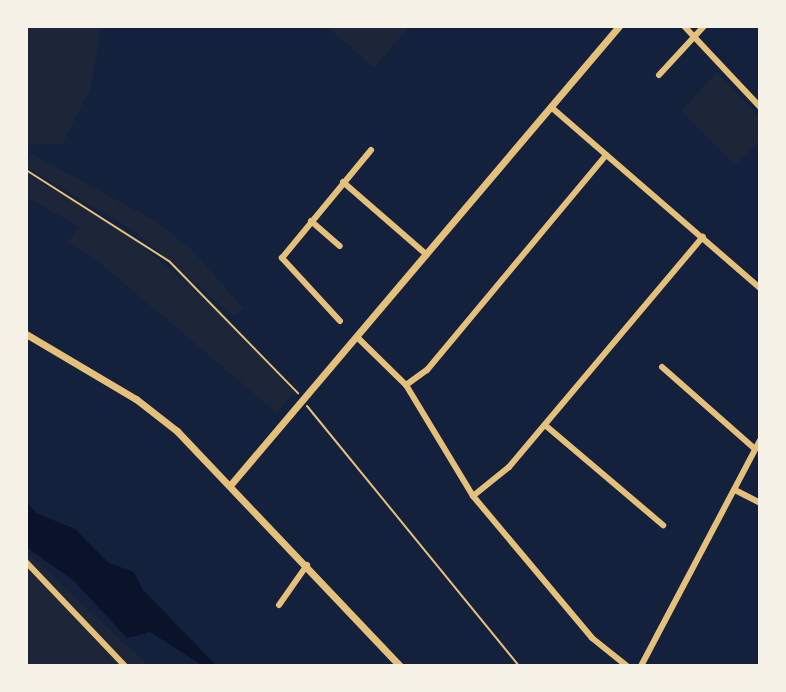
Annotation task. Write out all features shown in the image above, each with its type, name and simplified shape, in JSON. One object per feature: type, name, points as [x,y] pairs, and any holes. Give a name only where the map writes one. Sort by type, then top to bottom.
[{"type":"street","points":[[232,483],[620,26]]},
{"type":"street","points":[[684,26],[760,107]]},
{"type":"street","points":[[659,75],[704,26]]},
{"type":"street","points":[[551,107],[760,288]]},
{"type":"street","points":[[340,321],[282,258],[370,150]]},
{"type":"street","points":[[406,385],[426,370],[606,155]]},
{"type":"street","points":[[343,183],[427,255]]},
{"type":"street","points":[[311,220],[340,246]]},
{"type":"street","points":[[473,496],[545,425],[703,237]]},
{"type":"street","points":[[26,334],[136,399],[232,483],[400,666]]},
{"type":"street","points":[[357,337],[406,385],[473,496],[592,638],[627,666]]},
{"type":"street","points":[[662,367],[755,449]]},
{"type":"street","points":[[545,425],[663,525]]},
{"type":"street","points":[[641,666],[760,440]]},
{"type":"street","points":[[734,490],[760,503]]},
{"type":"street","points":[[26,562],[125,666]]},
{"type":"street","points":[[279,605],[307,565]]},
{"type":"path","points":[[26,170],[169,261],[236,324],[303,401],[519,666]]},
{"type":"shaded area","points":[[26,26],[101,26],[91,87],[63,144],[26,145]]},
{"type":"shaded area","points":[[326,26],[410,26],[374,68]]},
{"type":"shaded area","points":[[717,72],[760,118],[760,140],[735,165],[681,111]]},
{"type":"shaded area","points":[[32,154],[155,221],[190,248],[244,309],[233,316],[136,232],[26,167]]},
{"type":"shaded area","points":[[26,174],[123,229],[229,320],[294,393],[277,413],[92,256],[67,243],[80,227],[26,197]]},
{"type":"shaded area","points":[[26,484],[27,502],[36,513],[75,529],[109,563],[134,572],[143,590],[217,666],[203,666],[150,632],[127,638],[74,581],[26,547]]},
{"type":"shaded area","points":[[26,551],[124,643],[149,666],[26,666]]}]
